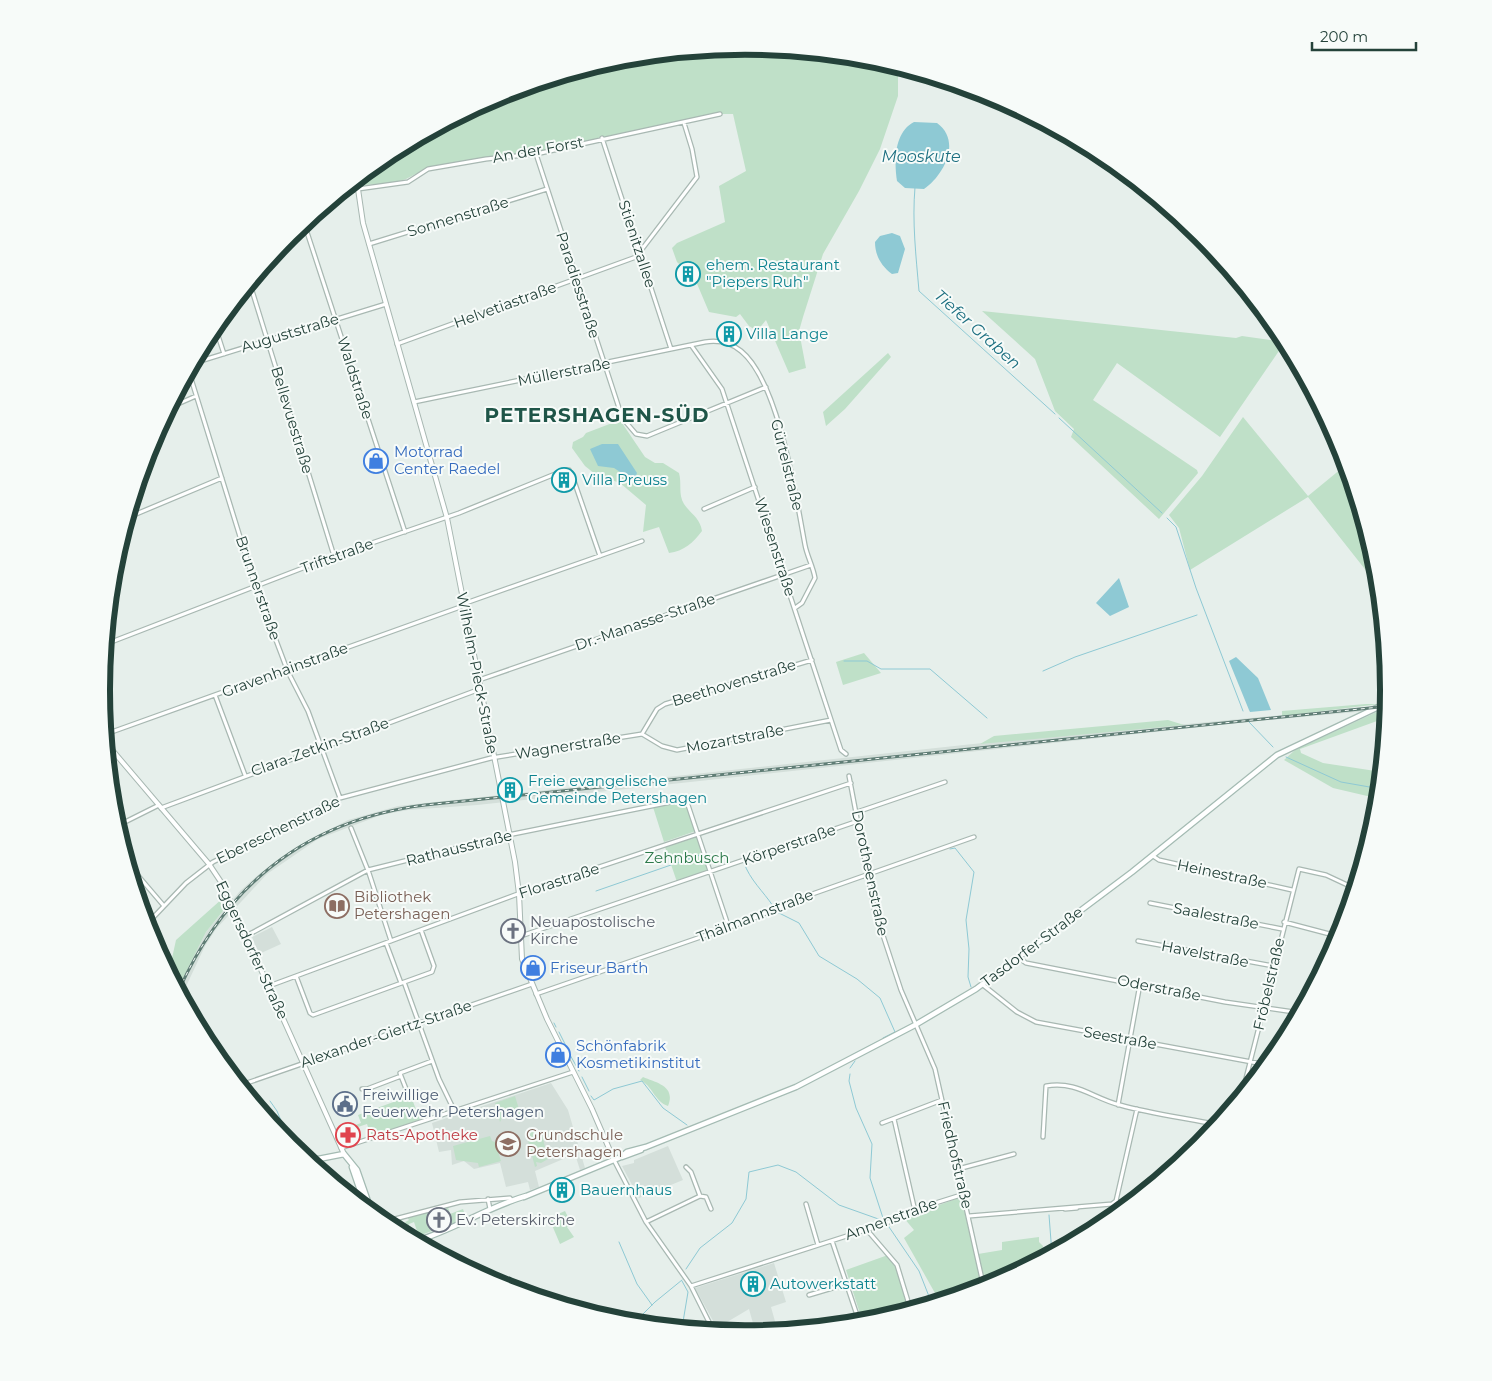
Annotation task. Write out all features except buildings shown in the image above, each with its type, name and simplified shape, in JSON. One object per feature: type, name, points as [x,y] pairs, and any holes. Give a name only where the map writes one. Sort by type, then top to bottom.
[{"type":"main road","name":"Tasdorfer Straße","points":[[424,1238],[445,1231],[490,1209],[620,1157],[633,1154],[646,1147],[796,1087],[915,1025],[983,985],[1153,856],[1283,751],[1381,706]]},
{"type":"main road","points":[[318,1159],[344,1154],[360,1177],[368,1201]]},
{"type":"main road","points":[[351,1164],[362,1197]]},
{"type":"street","name":"An der Forst","points":[[354,190],[408,182],[428,169],[486,159],[536,154],[602,138],[684,123],[720,114]]},
{"type":"street","points":[[640,253],[697,177],[692,149],[684,123]]},
{"type":"street","name":"Stienitzallee","points":[[602,138],[671,349]]},
{"type":"street","name":"Paradiesstraße","points":[[536,154],[603,364],[622,415],[629,427],[642,436],[727,404]]},
{"type":"street","name":"Wilhelm-Pieck-Straße","points":[[358,189],[361,215],[446,518],[509,835],[519,894],[522,959],[536,994],[614,1160]]},
{"type":"street","name":"Sonnenstraße","points":[[369,244],[547,189]]},
{"type":"street","name":"Waldstraße","points":[[307,232],[405,532]]},
{"type":"street","name":"Helvetiastraße","points":[[397,344],[576,280],[636,257],[640,253]]},
{"type":"street","name":"Bellevuestraße","points":[[252,291],[334,556]]},
{"type":"street","name":"Auguststraße","points":[[204,360],[386,304]]},
{"type":"street","points":[[218,336],[224,354]]},
{"type":"street","name":"Müllerstraße","points":[[414,402],[715,341]]},
{"type":"street","name":"Gürtelstraße","points":[[715,341],[723,342],[741,351],[757,370],[766,387],[794,480],[814,581],[802,603],[795,608]]},
{"type":"street","name":"Wiesenstraße","points":[[691,346],[719,382],[841,750],[846,754]]},
{"type":"street","name":"Brunnerstraße","points":[[192,381],[255,586],[287,669],[308,711],[340,798]]},
{"type":"street","points":[[727,404],[766,387]]},
{"type":"street","points":[[179,403],[196,396]]},
{"type":"street","name":"Triftstraße","points":[[113,641],[334,556],[446,518],[569,470],[600,556]]},
{"type":"street","points":[[136,514],[222,478]]},
{"type":"street","points":[[704,509],[755,487]]},
{"type":"street","name":"Gravenhainstraße","points":[[112,732],[642,541]]},
{"type":"street","name":"Dr.-Manasse-Straße","points":[[478,680],[812,565]]},
{"type":"street","name":"Beethovenstraße","points":[[642,734],[660,706],[812,660]]},
{"type":"street","name":"Clara-Zetkin-Straße","points":[[125,823],[160,807],[245,775],[480,689]]},
{"type":"street","points":[[216,695],[245,775]]},
{"type":"street","name":"Mozartstraße","points":[[642,734],[662,746],[677,750],[831,720]]},
{"type":"street","name":"Wagnerstraße","points":[[494,758],[642,734]]},
{"type":"street","name":"Eggersdorfer Straße","points":[[114,752],[209,864],[223,885],[344,1154]]},
{"type":"street","name":"Ebereschenstraße","points":[[153,918],[209,864],[340,798],[494,758]]},
{"type":"street","name":"Dorotheenstraße","points":[[849,776],[876,914],[901,990],[915,1025]]},
{"type":"street","points":[[857,812],[945,782]]},
{"type":"street","name":"Florastraße","points":[[269,986],[519,894],[851,783]]},
{"type":"street","name":"Rathausstraße","points":[[246,936],[368,870],[509,835],[686,799],[698,834]]},
{"type":"street","name":"Körperstraße","points":[[521,936],[858,821]]},
{"type":"street","points":[[351,828],[368,870],[391,940]]},
{"type":"street","points":[[698,834],[729,928]]},
{"type":"street","name":"Thälmannstraße","points":[[536,994],[729,928],[868,874],[974,837]]},
{"type":"street","name":"Heinestraße","points":[[1153,856],[1159,860],[1293,890]]},
{"type":"street","name":"Fröbelstraße","points":[[1245,1084],[1282,929],[1299,869],[1326,875],[1350,887]]},
{"type":"street","points":[[138,876],[164,906]]},
{"type":"street","name":"Saalestraße","points":[[1150,903],[1282,929]]},
{"type":"street","points":[[1284,922],[1333,935]]},
{"type":"street","points":[[296,976],[310,1013],[313,1015],[432,972],[434,969],[421,930]]},
{"type":"street","name":"Havelstraße","points":[[1138,941],[1273,966]]},
{"type":"street","points":[[386,942],[432,1061],[454,1110]]},
{"type":"street","name":"Oderstraße","points":[[1019,958],[1026,963],[1294,1012]]},
{"type":"street","name":"Alexander-Giertz-Straße","points":[[247,1084],[532,984]]},
{"type":"street","points":[[1118,1105],[1140,984]]},
{"type":"street","name":"Seestraße","points":[[983,985],[1017,1012],[1036,1022],[1260,1064]]},
{"type":"street","name":"Friedhofstraße","points":[[915,1025],[934,1068],[982,1280]]},
{"type":"street","points":[[410,1099],[400,1073],[432,1061]]},
{"type":"street","points":[[341,1148],[573,1072]]},
{"type":"street","points":[[362,1089],[367,1089],[401,1076]]},
{"type":"street","points":[[1043,1137],[1046,1086],[1073,1086],[1118,1105],[1211,1123]]},
{"type":"street","points":[[882,1124],[942,1100]]},
{"type":"street","points":[[969,1216],[1112,1204],[1116,1200],[1137,1109]]},
{"type":"street","points":[[894,1119],[915,1210]]},
{"type":"street","points":[[958,1169],[1014,1154]]},
{"type":"street","points":[[614,1160],[646,1222],[691,1286],[711,1325]]},
{"type":"street","points":[[686,1168],[691,1172],[700,1196]]},
{"type":"street","name":"Annenstraße","points":[[691,1286],[867,1230],[915,1210],[964,1194]]},
{"type":"street","points":[[646,1222],[700,1196],[706,1198],[711,1209]]},
{"type":"street","points":[[393,1219],[460,1202],[510,1198],[512,1201]]},
{"type":"street","points":[[488,1199],[490,1209]]},
{"type":"street","points":[[1116,1200],[1122,1203]]},
{"type":"street","points":[[806,1204],[818,1245]]},
{"type":"street","points":[[867,1230],[897,1265],[909,1304]]},
{"type":"street","points":[[832,1241],[857,1316]]},
{"type":"street","points":[[809,1295],[846,1284]]},
{"type":"shaded area","points":[[1381,706],[1381,710],[1247,722],[477,805],[408,810],[381,815],[318,839],[267,874],[216,929],[205,946],[185,988],[181,981],[206,932],[240,891],[296,847],[348,820],[398,806],[973,744]]},
{"type":"shaded area","points":[[272,927],[281,944],[259,954],[252,937]]},
{"type":"shaded area","name":"Grundschule Petershagen","points":[[551,1083],[568,1110],[585,1168],[580,1170],[575,1154],[535,1171],[539,1187],[530,1190],[528,1182],[506,1187],[500,1163],[474,1169],[464,1161],[452,1165],[451,1150],[439,1152],[432,1123]]},
{"type":"shaded area","points":[[668,1146],[683,1180],[639,1198],[622,1166],[634,1163],[634,1160]]},
{"type":"shaded area","points":[[774,1263],[786,1302],[771,1307],[776,1325],[754,1326],[749,1309],[721,1325],[716,1325],[695,1288]]},
{"type":"green space","points":[[704,56],[788,56],[829,60],[898,74],[898,96],[880,149],[859,191],[823,254],[803,317],[799,331],[806,368],[789,373],[766,320],[757,331],[749,326],[740,314],[736,317],[709,312],[695,279],[677,262],[672,248],[677,243],[725,222],[719,186],[746,171],[733,114],[710,114],[540,151],[427,168],[406,179],[393,183],[364,185],[364,182],[393,162],[428,140],[503,103],[542,89],[622,67]]},
{"type":"green space","points":[[982,311],[1236,338],[1242,336],[1276,341],[1281,348],[1220,437],[1117,363],[1093,400],[1197,470],[1198,473],[1159,519],[1071,437],[1074,429],[1055,411],[1035,359]]},
{"type":"green space","points":[[888,353],[891,357],[845,409],[826,426],[823,412]]},
{"type":"green space","points":[[1243,417],[1308,496],[1341,469],[1360,526],[1371,576],[1308,497],[1190,570],[1179,528],[1169,515],[1202,476]]},
{"type":"green space","points":[[620,420],[645,457],[655,463],[663,463],[679,473],[682,500],[697,519],[702,531],[692,543],[684,548],[669,553],[659,527],[643,532],[646,505],[620,483],[595,474],[585,466],[572,448],[573,442],[583,437],[586,433]]},
{"type":"green space","points":[[864,653],[881,673],[843,685],[836,662]]},
{"type":"green space","points":[[1380,704],[1282,716],[1282,711]]},
{"type":"green space","points":[[1381,710],[1380,720],[1300,749],[1301,753],[1323,763],[1376,771],[1372,797],[1333,788],[1284,760],[1295,750]]},
{"type":"green space","points":[[1168,720],[1184,725],[980,744],[994,736]]},
{"type":"green space","name":"Zehnbusch","points":[[676,802],[688,808],[696,831],[664,842],[653,807]]},
{"type":"green space","name":"Zehnbusch","points":[[697,835],[710,870],[677,882],[665,847]]},
{"type":"green space","points":[[223,898],[227,906],[206,932],[181,981],[171,961],[176,940]]},
{"type":"green space","points":[[643,1077],[664,1086],[670,1099],[668,1106],[660,1101],[648,1086],[640,1080]]},
{"type":"green space","points":[[515,1096],[522,1119],[519,1120],[518,1114],[514,1115],[512,1111],[506,1113],[507,1117],[502,1118],[500,1122],[495,1103]]},
{"type":"green space","points":[[407,1097],[409,1100],[412,1099],[420,1120],[371,1136],[367,1124],[340,1133],[339,1131],[361,1123],[358,1115]]},
{"type":"green space","points":[[536,1131],[542,1135],[548,1159],[541,1163],[536,1162],[537,1166],[535,1167],[526,1133]]},
{"type":"green space","points":[[490,1136],[492,1141],[495,1142],[501,1161],[479,1167],[478,1163],[456,1160],[453,1146]]},
{"type":"green space","points":[[961,1197],[981,1281],[937,1296],[904,1238],[914,1230],[904,1218]]},
{"type":"green space","points":[[448,1207],[450,1214],[463,1209],[466,1218],[420,1236],[413,1232],[417,1231],[414,1222],[409,1224],[408,1227],[405,1222],[409,1220],[407,1217]]},
{"type":"green space","points":[[565,1211],[572,1225],[567,1227],[574,1237],[560,1244],[549,1218]]},
{"type":"green space","points":[[407,1217],[399,1223],[395,1220]]},
{"type":"green space","points":[[1039,1237],[1039,1242],[1043,1246],[1042,1252],[984,1280],[978,1254],[1002,1250],[1002,1242]]},
{"type":"green space","points":[[888,1255],[898,1271],[908,1304],[861,1316],[846,1270]]},
{"type":"water","name":"Mooskute","points":[[914,122],[937,123],[944,130],[948,139],[949,148],[943,167],[924,189],[905,188],[897,181],[896,157],[899,140],[907,127]]},
{"type":"water","points":[[892,233],[900,236],[905,249],[898,273],[892,274],[879,260],[875,242],[880,236]]},
{"type":"water","points":[[602,444],[618,444],[637,473],[634,481],[614,468],[598,466],[590,449]]},
{"type":"water","points":[[1119,578],[1129,607],[1110,616],[1096,603]]},
{"type":"water","points":[[1236,657],[1258,678],[1271,710],[1250,712],[1229,661]]},
{"type":"waterway","name":"Tiefer Graben","points":[[915,187],[914,226],[919,291],[1055,414]]},
{"type":"waterway","name":"Tiefer Graben","points":[[1059,418],[1162,513]]},
{"type":"waterway","name":"Tiefer Graben","points":[[1167,518],[1176,527],[1196,588],[1243,711]]},
{"type":"waterway","points":[[1043,671],[1075,657],[1197,615]]},
{"type":"waterway","points":[[844,661],[867,661],[881,669],[930,669],[987,718]]},
{"type":"waterway","name":"Tiefer Graben","points":[[1249,722],[1273,747]]},
{"type":"waterway","name":"Tiefer Graben","points":[[1286,757],[1341,782],[1373,788]]},
{"type":"waterway","points":[[950,849],[955,848],[974,872],[966,920],[969,949],[968,977],[971,987]]},
{"type":"waterway","points":[[674,864],[703,854]]},
{"type":"waterway","points":[[744,863],[753,880],[773,906]]},
{"type":"waterway","points":[[596,891],[671,865]]},
{"type":"waterway","points":[[777,912],[799,923],[819,956],[857,979],[880,998],[895,1032],[883,1038]]},
{"type":"waterway","points":[[554,1023],[556,1027]]},
{"type":"waterway","points":[[559,1032],[567,1048]]},
{"type":"waterway","points":[[852,1055],[877,1042]]},
{"type":"waterway","points":[[569,1053],[579,1071]]},
{"type":"waterway","points":[[850,1068],[855,1061]]},
{"type":"waterway","points":[[850,1074],[849,1081],[856,1108],[872,1144],[870,1178],[884,1221]]},
{"type":"waterway","points":[[582,1077],[589,1091]]},
{"type":"waterway","points":[[591,1096],[594,1100],[613,1089],[642,1081],[663,1108],[687,1125]]},
{"type":"waterway","points":[[270,1101],[283,1126]]},
{"type":"waterway","points":[[686,1269],[700,1248],[732,1223],[746,1199],[749,1172],[778,1165],[796,1172],[839,1205],[884,1221]]},
{"type":"waterway","points":[[1049,1215],[1051,1247]]},
{"type":"waterway","points":[[887,1224],[919,1271],[930,1298]]},
{"type":"waterway","points":[[619,1242],[637,1284],[652,1305]]},
{"type":"waterway","points":[[640,1317],[682,1280]]},
{"type":"waterway","points":[[682,1281],[688,1292],[683,1323]]},
{"type":"railway","points":[[182,984],[199,952],[221,918],[247,888],[276,863],[308,842],[344,825],[383,813],[425,805],[1381,707]]},
{"type":"place","name":"ehem. Restaurant \"Piepers Ruh\"","points":[[688,274]]},
{"type":"place","name":"Villa Lange","points":[[729,334]]},
{"type":"place","name":"Motorrad Center Raedel","points":[[376,461]]},
{"type":"place","name":"Villa Preuss","points":[[564,480]]},
{"type":"place","name":"Freie evangelische Gemeinde Petershagen","points":[[510,790]]},
{"type":"place","name":"Bibliothek Petershagen","points":[[337,906]]},
{"type":"place","name":"Neuapostolische Kirche","points":[[513,931]]},
{"type":"place","name":"Friseur Barth","points":[[533,968]]},
{"type":"place","name":"Schönfabrik Kosmetikinstitut","points":[[558,1055]]},
{"type":"place","name":"Freiwillige Feuerwehr Petershagen","points":[[345,1104]]},
{"type":"place","name":"Rats-Apotheke","points":[[348,1135]]},
{"type":"place","name":"Grundschule Petershagen","points":[[508,1144]]},
{"type":"place","name":"Bauernhaus","points":[[562,1190]]},
{"type":"place","name":"Ev. Peterskirche","points":[[439,1220]]},
{"type":"place","name":"Autowerkstatt","points":[[753,1284]]},
{"type":"district","name":"PETERSHAGEN-SÜD","points":[[597,415]]}]
